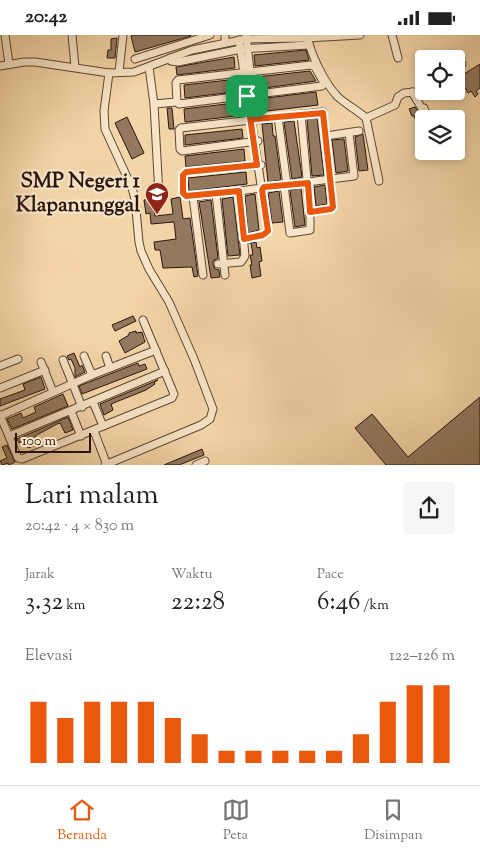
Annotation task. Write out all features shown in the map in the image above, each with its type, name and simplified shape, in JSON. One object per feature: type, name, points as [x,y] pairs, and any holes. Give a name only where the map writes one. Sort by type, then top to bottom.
[{"type":"street","points":[[5,35],[9,64]]},
{"type":"street","points":[[72,35],[75,67]]},
{"type":"street","points":[[119,73],[123,35]]},
{"type":"street","points":[[135,59],[210,35]]},
{"type":"street","points":[[0,66],[34,62],[109,73],[134,72],[225,39],[263,36],[307,39],[360,35]]},
{"type":"street","points":[[392,35],[398,59]]},
{"type":"street","points":[[263,36],[264,48]]},
{"type":"street","points":[[295,37],[295,47]]},
{"type":"street","points":[[244,38],[268,231],[263,235],[244,239]]},
{"type":"street","points":[[170,58],[171,61],[178,62],[244,49],[295,47],[307,39]]},
{"type":"street","points":[[307,39],[328,83],[337,95],[366,118],[379,181]]},
{"type":"street","points":[[151,53],[159,195]]},
{"type":"street","points":[[154,104],[177,102],[179,104],[322,86],[324,83],[312,65],[178,80],[176,83],[177,102]]},
{"type":"street","points":[[94,431],[106,465],[202,425],[210,419],[213,409],[168,302],[148,269],[141,251],[132,188],[106,129],[104,111],[109,73]]},
{"type":"street","points":[[412,92],[425,110]]},
{"type":"street","points":[[366,118],[395,105],[398,97],[403,94],[415,92]]},
{"type":"street","points":[[256,141],[182,151],[180,149],[179,130],[181,128],[323,113],[333,207],[331,209],[310,212]]},
{"type":"street","points":[[278,117],[290,233],[311,228],[301,114]]},
{"type":"street","points":[[326,136],[359,131]]},
{"type":"street","points":[[259,165],[186,172],[183,175],[183,193],[186,196],[193,197],[354,176],[349,133]]},
{"type":"street","points":[[221,264],[244,261],[246,256],[239,191]]},
{"type":"street","points":[[216,194],[221,264],[225,275]]},
{"type":"street","points":[[193,197],[203,275]]},
{"type":"street","points":[[143,320],[156,350],[165,371],[174,396],[94,431],[18,459],[0,415],[92,375],[156,350]]},
{"type":"street","points":[[84,356],[92,375]]},
{"type":"street","points":[[106,356],[110,368]]},
{"type":"street","points":[[0,366],[18,359]]},
{"type":"street","points":[[63,360],[82,407]]},
{"type":"street","points":[[41,362],[53,392]]},
{"type":"street","points":[[0,388],[45,370]]},
{"type":"street","points":[[9,436],[165,371]]},
{"type":"street","points":[[93,402],[103,426]]},
{"type":"street","points":[[71,411],[81,436]]},
{"type":"street","points":[[196,465],[205,461]]},
{"type":"building","points":[[131,36],[191,36],[135,52]]},
{"type":"building","points":[[117,38],[115,58],[107,58],[108,50],[111,50],[111,39]]},
{"type":"building","points":[[306,50],[309,60],[255,66],[254,55]]},
{"type":"building","points":[[234,57],[235,68],[177,75],[176,67]]},
{"type":"building","points":[[480,64],[480,88],[476,91],[478,94],[475,97],[471,91],[468,93],[465,88],[465,73]]},
{"type":"building","points":[[310,71],[316,81],[257,89],[256,77]]},
{"type":"building","points":[[240,79],[241,91],[185,98],[184,85]]},
{"type":"building","points":[[316,92],[318,105],[259,112],[258,99]]},
{"type":"building","points":[[243,102],[244,115],[185,122],[184,109]]},
{"type":"building","points":[[415,107],[417,110],[415,110],[415,118],[412,116],[409,109]]},
{"type":"building","points":[[167,108],[172,108],[174,129],[169,129]]},
{"type":"building","points":[[127,117],[144,153],[132,159],[115,123]]},
{"type":"building","points":[[317,118],[324,175],[312,176],[307,119]]},
{"type":"building","points":[[294,121],[302,177],[292,179],[284,122]]},
{"type":"building","points":[[272,123],[281,180],[268,182],[262,124]]},
{"type":"building","points":[[242,129],[243,138],[185,145],[185,135]]},
{"type":"building","points":[[363,134],[368,170],[359,171],[355,137]]},
{"type":"building","points":[[344,139],[348,171],[336,173],[332,140]]},
{"type":"building","points":[[244,149],[245,161],[186,167],[185,156]]},
{"type":"building","points":[[246,172],[247,184],[189,191],[188,178]]},
{"type":"building","points":[[325,185],[327,204],[316,206],[314,187]]},
{"type":"building","points":[[301,188],[305,225],[295,227],[290,190]]},
{"type":"building","points":[[279,191],[283,222],[272,223],[268,193]]},
{"type":"building","points":[[255,194],[259,230],[248,233],[245,196]]},
{"type":"building","points":[[180,197],[183,219],[190,218],[198,276],[194,277],[192,267],[163,268],[160,250],[155,250],[154,242],[176,239],[174,222],[151,224],[150,213],[146,214],[144,200],[153,199],[155,216],[173,214],[171,199]]},
{"type":"building","points":[[233,197],[240,255],[228,256],[222,199]]},
{"type":"building","points":[[211,200],[218,258],[213,261],[213,265],[215,269],[219,270],[220,277],[211,278],[199,202]]},
{"type":"building","points":[[256,242],[257,248],[260,247],[262,261],[259,262],[261,276],[252,278],[250,255],[253,255],[251,243],[249,243]]},
{"type":"building","points":[[133,316],[136,321],[115,331],[112,325]]},
{"type":"building","points":[[136,331],[136,333],[142,332],[145,342],[125,353],[119,341],[129,335],[129,333]]},
{"type":"building","points":[[74,353],[80,367],[82,365],[85,372],[75,377],[75,368],[71,359],[69,360],[67,356]]},
{"type":"building","points":[[138,363],[139,366],[145,364],[147,369],[82,394],[79,386]]},
{"type":"building","points":[[41,377],[45,389],[0,406],[0,399],[25,390],[23,384]]},
{"type":"building","points":[[158,380],[146,390],[111,404],[113,410],[104,415],[100,404]]},
{"type":"building","points":[[63,394],[68,406],[12,429],[7,419],[21,413],[23,418],[36,412],[34,407]]},
{"type":"building","points":[[480,397],[480,465],[386,465],[355,428],[372,414],[408,457]]},
{"type":"building","points":[[68,417],[73,430],[65,433],[60,423],[57,424],[35,436],[39,444],[28,448],[25,440],[19,443],[17,439]]},
{"type":"building","points":[[7,445],[15,462],[9,465],[8,463],[2,465],[0,461],[7,458],[2,447]]},
{"type":"building","points":[[202,449],[204,455],[179,465],[164,465]]},
{"type":"place","name":"SMP Negeri 1 Klapanunggal","points":[[157,215]]},
{"type":"route","points":[[252,95],[255,119],[323,113],[333,207],[331,209],[310,212],[308,183],[264,187],[262,190],[268,231],[263,235],[244,239],[239,191],[193,197],[186,196],[183,193],[183,175],[186,172],[257,165],[247,96],[252,95]]}]
